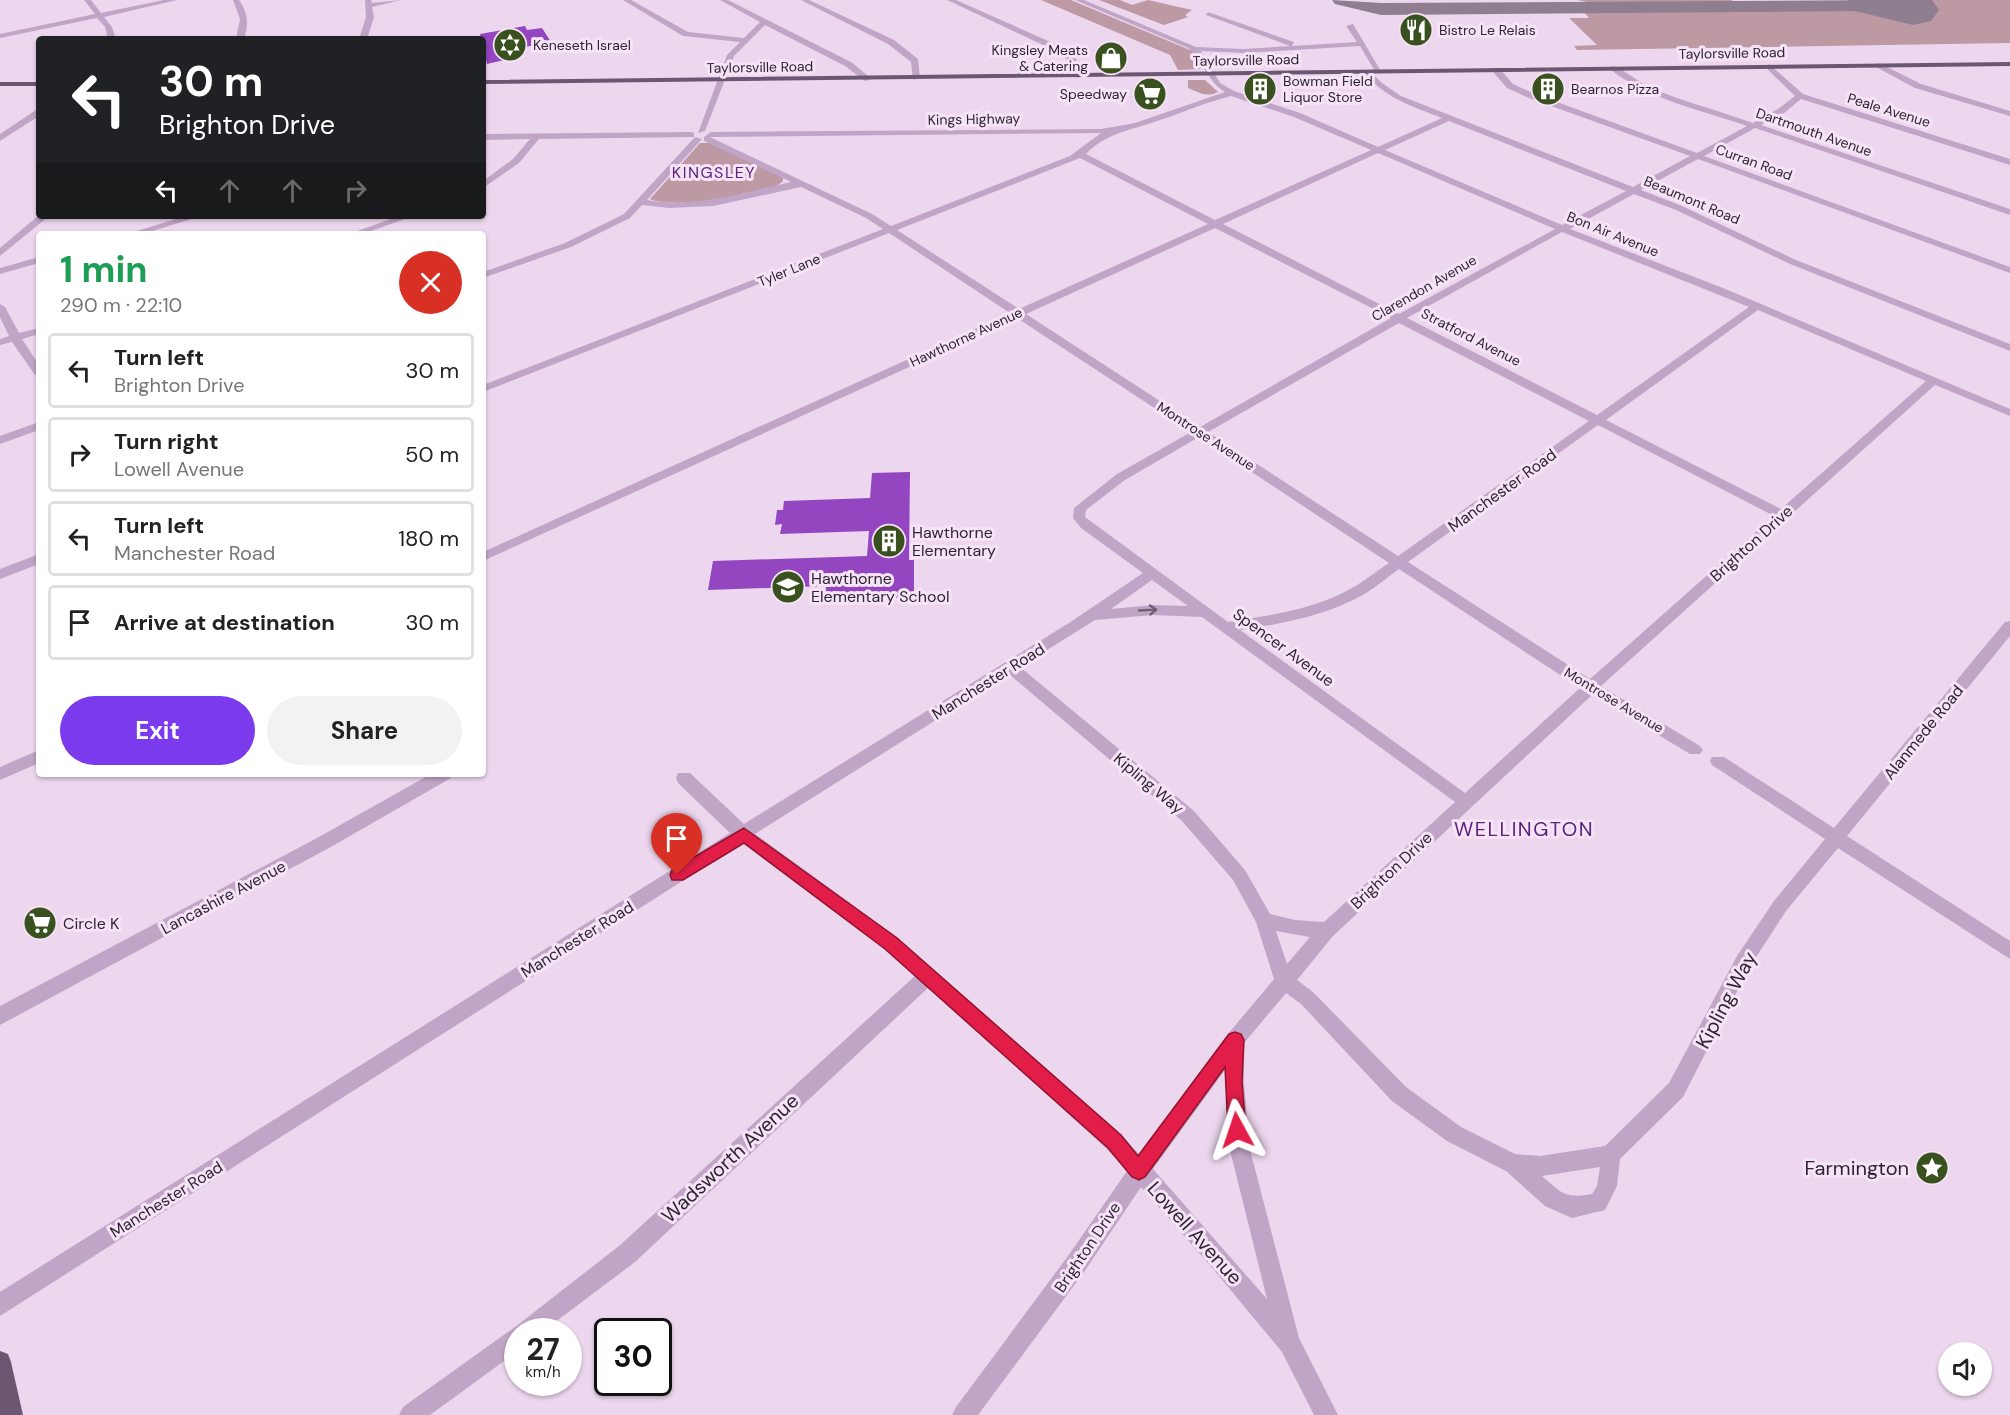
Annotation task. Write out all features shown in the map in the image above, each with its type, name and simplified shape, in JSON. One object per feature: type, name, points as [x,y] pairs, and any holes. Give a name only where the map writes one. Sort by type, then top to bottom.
[{"type":"main road","name":"Taylorsville Road","points":[[486,82],[2010,64]]},
{"type":"main road","points":[[0,84],[36,84]]},
{"type":"main road","points":[[0,1362],[11,1415]]},
{"type":"street","points":[[87,0],[112,36]]},
{"type":"street","points":[[0,36],[174,0]]},
{"type":"street","points":[[236,0],[243,12],[241,36]]},
{"type":"street","points":[[364,36],[370,17],[368,3],[398,0]]},
{"type":"street","points":[[626,0],[686,34],[745,40]]},
{"type":"street","points":[[723,0],[848,64],[868,79]]},
{"type":"street","points":[[804,0],[902,48],[915,61],[918,69],[916,78]]},
{"type":"street","points":[[950,0],[1061,50],[1073,61],[1080,76]]},
{"type":"street","points":[[1078,0],[1195,50],[1243,51],[1296,46],[1362,44]]},
{"type":"street","points":[[1208,14],[1296,46]]},
{"type":"street","points":[[486,274],[589,236],[627,216],[702,136],[719,81],[731,55],[764,22]]},
{"type":"street","points":[[1350,26],[1378,71]]},
{"type":"street","name":"Bon Air Avenue","points":[[1195,50],[1217,84],[1231,93],[1268,104],[1378,149],[1562,228],[1757,306],[2010,413]]},
{"type":"street","points":[[1878,65],[1925,89],[2010,114]]},
{"type":"street","name":"Peale Avenue","points":[[1769,66],[1800,96],[2010,162]]},
{"type":"street","name":"Dartmouth Avenue","points":[[1614,68],[1640,86],[2010,212]]},
{"type":"street","name":"Curran Road","points":[[1496,70],[1508,84],[1526,94],[2010,270]]},
{"type":"street","name":"Beaumont Road","points":[[1368,72],[1392,95],[1634,190],[1707,220],[1793,262],[2010,348]]},
{"type":"street","name":"Kings Highway","points":[[486,137],[1115,130],[1159,120],[1194,102],[1231,93]]},
{"type":"street","name":"Clarendon Avenue","points":[[1082,522],[1080,508],[1101,490],[1562,228],[1781,111],[1800,96]]},
{"type":"street","points":[[28,118],[36,104]]},
{"type":"street","points":[[0,138],[36,114]]},
{"type":"street","name":"Hawthorne Avenue","points":[[486,555],[1448,118]]},
{"type":"street","name":"Tyler Lane","points":[[486,388],[1081,155],[1091,144],[1115,130]]},
{"type":"street","points":[[1061,132],[1091,144]]},
{"type":"street","name":"Montrose Avenue","points":[[702,136],[787,181],[807,184],[890,229],[1591,687],[1695,750]]},
{"type":"street","points":[[486,183],[516,161],[536,137]]},
{"type":"street","name":"Stratford Avenue","points":[[1081,155],[1782,515]]},
{"type":"street","points":[[642,202],[670,204],[719,201],[753,195],[787,181]]},
{"type":"street","points":[[0,253],[41,219]]},
{"type":"street","points":[[143,231],[185,219]]},
{"type":"street","points":[[363,231],[399,219]]},
{"type":"street","points":[[0,243],[22,235]]},
{"type":"street","points":[[0,271],[36,261]]},
{"type":"street","name":"Manchester Road","points":[[1226,627],[1295,616],[1333,605],[1357,592],[1401,563],[1757,306]]},
{"type":"street","points":[[0,307],[15,338],[36,369]]},
{"type":"street","points":[[0,342],[36,331]]},
{"type":"street","name":"Brighton Drive","points":[[964,1415],[1076,1264],[1139,1170],[1235,1040],[1327,930],[1591,687],[1933,381]]},
{"type":"street","points":[[0,440],[36,427]]},
{"type":"street","name":"Spencer Avenue","points":[[1082,522],[1466,802]]},
{"type":"street","points":[[0,574],[36,560]]},
{"type":"street","name":"Manchester Road","points":[[0,1305],[1091,616],[1153,573]]},
{"type":"street","points":[[1091,616],[1153,610],[1205,612]]},
{"type":"street","name":"Alanmede Road","points":[[1836,838],[2010,626]]},
{"type":"street","name":"Kipling Way","points":[[1010,667],[1188,816],[1239,875],[1264,920],[1284,981]]},
{"type":"street","points":[[0,774],[36,757]]},
{"type":"street","points":[[1718,761],[2010,951]]},
{"type":"street","name":"Lancashire Avenue","points":[[0,1016],[324,843],[440,777]]},
{"type":"street","name":"Lowell Avenue","points":[[684,778],[744,835],[891,943],[929,975],[1114,1142],[1217,1256],[1290,1344]]},
{"type":"street","name":"Kipling Way","points":[[1610,1155],[1676,1090],[1701,1047],[1743,962],[1780,906],[1836,838]]},
{"type":"street","points":[[1264,920],[1295,928],[1327,930]]},
{"type":"street","name":"Wadsworth Avenue","points":[[542,1318],[627,1254],[929,975]]},
{"type":"street","points":[[1284,981],[1307,998],[1378,1075],[1414,1107],[1454,1134],[1513,1164],[1552,1198],[1572,1208],[1586,1207],[1598,1203],[1607,1191],[1610,1155],[1540,1166],[1513,1164]]},
{"type":"street","name":"Lowell Avenue","points":[[1235,1040],[1234,1082],[1239,1146],[1290,1344],[1326,1415]]},
{"type":"street","points":[[411,1415],[504,1347]]},
{"type":"shaded area","points":[[1041,0],[1071,0],[1197,53],[1202,69],[1178,70],[1170,55]]},
{"type":"shaded area","points":[[1099,0],[1120,0],[1132,5],[1148,0],[1192,10],[1185,15],[1188,17],[1164,25]]},
{"type":"shaded area","points":[[1577,0],[1733,0],[1729,3],[1597,4]]},
{"type":"shaded area","points":[[1900,0],[2010,0],[2010,43],[1577,50],[1574,46],[1597,45],[1569,18],[1589,18],[1584,12],[1891,9],[1909,12],[1917,7]]},
{"type":"shaded area","points":[[1188,80],[1205,80],[1218,92],[1206,94],[1195,91],[1188,88]]},
{"type":"shaded area","points":[[700,143],[709,143],[783,176],[783,181],[758,192],[718,200],[677,203],[650,199]]},
{"type":"building","name":"Keneseth Israel","points":[[525,26],[527,30],[542,28],[551,42],[525,47],[513,58],[487,64],[486,36],[480,34]]},
{"type":"building","name":"Hawthorne Elementary","points":[[910,472],[909,560],[914,560],[914,597],[825,600],[826,586],[708,590],[713,561],[867,556],[869,531],[780,534],[782,524],[775,525],[777,510],[783,510],[784,501],[870,498],[872,473]]},
{"type":"taxiway","points":[[1342,0],[1381,9],[1865,5],[1879,0]]},
{"type":"runway","points":[[1873,0],[1913,10]]},
{"type":"place","name":"Bistro Le Relais","points":[[1416,30]]},
{"type":"place","name":"Keneseth Israel","points":[[510,45]]},
{"type":"place","name":"Kingsley Meats & Catering","points":[[1111,58]]},
{"type":"place","name":"Bowman Field Liquor Store","points":[[1260,89]]},
{"type":"place","name":"Bearnos Pizza","points":[[1548,89]]},
{"type":"place","name":"Speedway","points":[[1150,94]]},
{"type":"place","name":"Hawthorne Elementary","points":[[889,541]]},
{"type":"place","name":"Hawthorne Elementary School","points":[[788,587]]},
{"type":"place","name":"Circle K","points":[[40,923]]},
{"type":"place","name":"Farmington","points":[[1932,1168]]},
{"type":"district","name":"KINGSLEY","points":[[714,172]]},
{"type":"district","name":"WELLINGTON","points":[[1524,829]]},
{"type":"route","points":[[677,875],[744,835],[891,943],[929,975],[1114,1142],[1139,1170],[1235,1040],[1234,1082],[1237,1130]]}]
